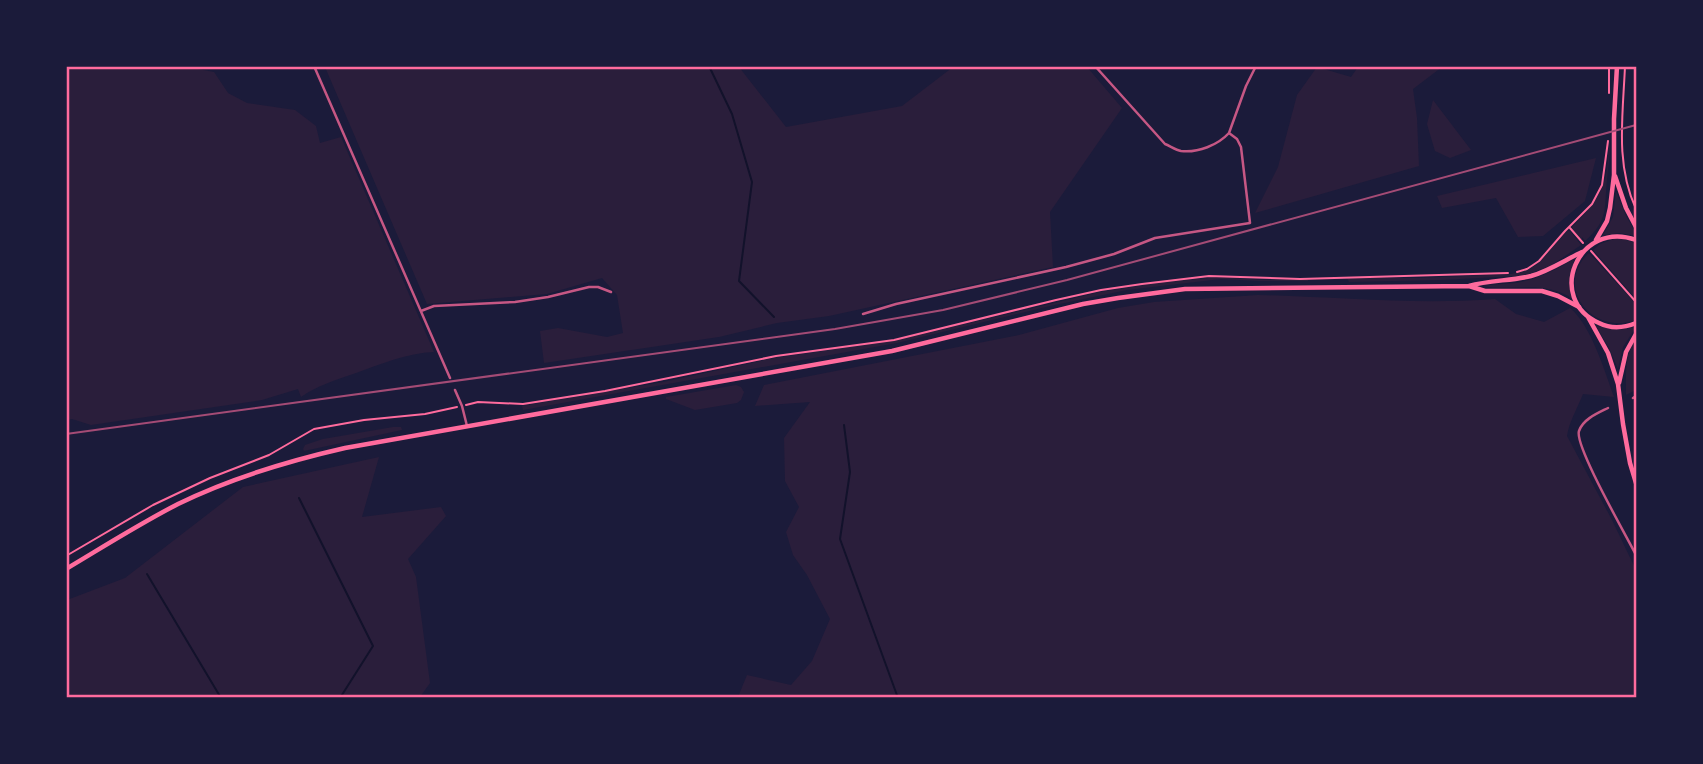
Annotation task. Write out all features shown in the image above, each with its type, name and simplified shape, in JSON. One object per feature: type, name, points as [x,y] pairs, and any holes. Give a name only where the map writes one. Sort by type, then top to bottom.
[{"type":"main road","points":[[66,569],[180,503],[235,480],[296,460],[345,448],[892,351],[1083,304],[1185,289],[1469,286],[1529,277],[1583,252],[1596,241],[1607,221],[1614,175],[1617,66]]},
{"type":"main road","points":[[1614,175],[1636,227]]},
{"type":"main road","points":[[1596,241],[1616,236],[1636,240]]},
{"type":"main road","points":[[1583,252],[1576,263],[1572,283],[1574,296],[1602,341],[1619,384],[1623,424],[1636,483]]},
{"type":"main road","points":[[1469,286],[1485,291],[1542,292],[1558,296],[1580,307]]},
{"type":"main road","points":[[1587,316],[1612,327],[1636,323]]},
{"type":"main road","points":[[1619,384],[1626,352],[1636,334]]},
{"type":"street","points":[[314,66],[450,378]]},
{"type":"street","points":[[1096,66],[1165,144],[1180,151],[1199,150],[1214,144],[1229,133],[1256,66]]},
{"type":"street","points":[[863,314],[896,304],[1066,267],[1173,234],[1250,223],[1241,147],[1237,139],[1229,133]]},
{"type":"street","points":[[421,311],[434,306],[531,300],[589,287],[611,292]]},
{"type":"street","points":[[455,390],[467,426]]},
{"type":"street","points":[[1608,408],[1584,423],[1578,439],[1636,555]]},
{"type":"path","points":[[1609,66],[1609,102]]},
{"type":"path","points":[[1625,66],[1621,146],[1625,175],[1636,209]]},
{"type":"path","points":[[466,405],[478,402],[523,404],[605,391],[776,356],[894,340],[1056,300],[1143,284],[1226,275],[1300,279],[1513,273],[1527,269],[1539,261],[1592,204],[1602,185],[1608,141]]},
{"type":"path","points":[[1569,227],[1583,243]]},
{"type":"path","points":[[1590,250],[1636,302]]},
{"type":"path","points":[[66,556],[153,505],[209,478],[269,455],[314,429],[458,407]]},
{"type":"shaded area","points":[[66,67],[194,67],[214,72],[228,93],[247,103],[295,110],[316,126],[320,143],[341,137],[434,352],[414,354],[385,363],[327,383],[301,397],[298,389],[262,400],[91,425],[67,420]]},
{"type":"shaded area","points":[[325,67],[739,67],[786,127],[902,106],[953,67],[1087,67],[1122,108],[1050,212],[1053,267],[719,337],[544,363],[540,331],[558,328],[607,337],[623,333],[617,295],[602,278],[547,294],[427,304]]},
{"type":"shaded area","points":[[1317,67],[1351,77],[1358,67],[1442,67],[1413,89],[1419,166],[1255,213],[1278,167],[1297,95]]},
{"type":"shaded area","points":[[1433,100],[1471,150],[1450,158],[1435,151],[1427,124]]},
{"type":"shaded area","points":[[1609,141],[1604,213],[1598,227],[1585,241],[1572,227],[1591,207],[1602,188]]},
{"type":"shaded area","points":[[1596,158],[1585,201],[1543,236],[1518,237],[1496,198],[1442,208],[1437,196]]},
{"type":"shaded area","points":[[1616,191],[1636,236],[1620,233],[1603,235],[1613,217]]},
{"type":"shaded area","points":[[1567,231],[1570,231],[1581,245],[1552,265],[1529,274],[1441,280],[1349,282],[1347,278],[1511,274],[1528,270],[1539,263]]},
{"type":"shaded area","points":[[1614,239],[1636,243],[1636,299],[1593,250]]},
{"type":"shaded area","points":[[1589,253],[1636,304],[1636,320],[1620,323],[1605,321],[1592,315],[1582,305],[1576,293],[1575,280],[1579,266]]},
{"type":"shaded area","points":[[1572,260],[1570,284],[1573,299],[1551,289],[1482,286],[1531,279]]},
{"type":"shaded area","points":[[1218,277],[1308,281],[1258,281],[1221,279],[1127,290],[897,343],[523,410],[522,406],[663,382],[774,358],[893,341],[1100,292]]},
{"type":"shaded area","points":[[1258,295],[1406,301],[1495,299],[1516,314],[1544,322],[1570,308],[1578,316],[1596,350],[1614,397],[1583,394],[1567,436],[1636,570],[1636,697],[738,697],[747,675],[791,685],[812,661],[830,619],[807,575],[793,555],[786,532],[799,507],[785,481],[784,438],[810,402],[755,406],[764,385],[1019,335],[1118,308],[1154,302]]},
{"type":"shaded area","points":[[1596,326],[1618,330],[1636,327],[1623,347],[1618,369],[1609,348]]},
{"type":"shaded area","points":[[1636,339],[1636,390],[1626,395],[1628,359]]},
{"type":"shaded area","points":[[736,385],[744,392],[737,403],[695,410],[666,399],[666,397]]},
{"type":"shaded area","points":[[401,427],[402,430],[304,451],[303,449],[305,445],[323,439]]},
{"type":"shaded area","points":[[379,457],[362,517],[441,507],[446,516],[408,559],[416,577],[430,683],[420,697],[67,697],[67,600],[125,578],[243,487]]},
{"type":"waterway","points":[[709,66],[732,114],[752,182],[739,281],[774,317]]},
{"type":"waterway","points":[[844,425],[850,472],[840,539],[898,698]]},
{"type":"waterway","points":[[299,498],[373,646],[340,698]]},
{"type":"waterway","points":[[147,574],[221,698]]},
{"type":"railway","points":[[66,434],[835,329],[943,310],[1067,280],[1636,125]]}]
